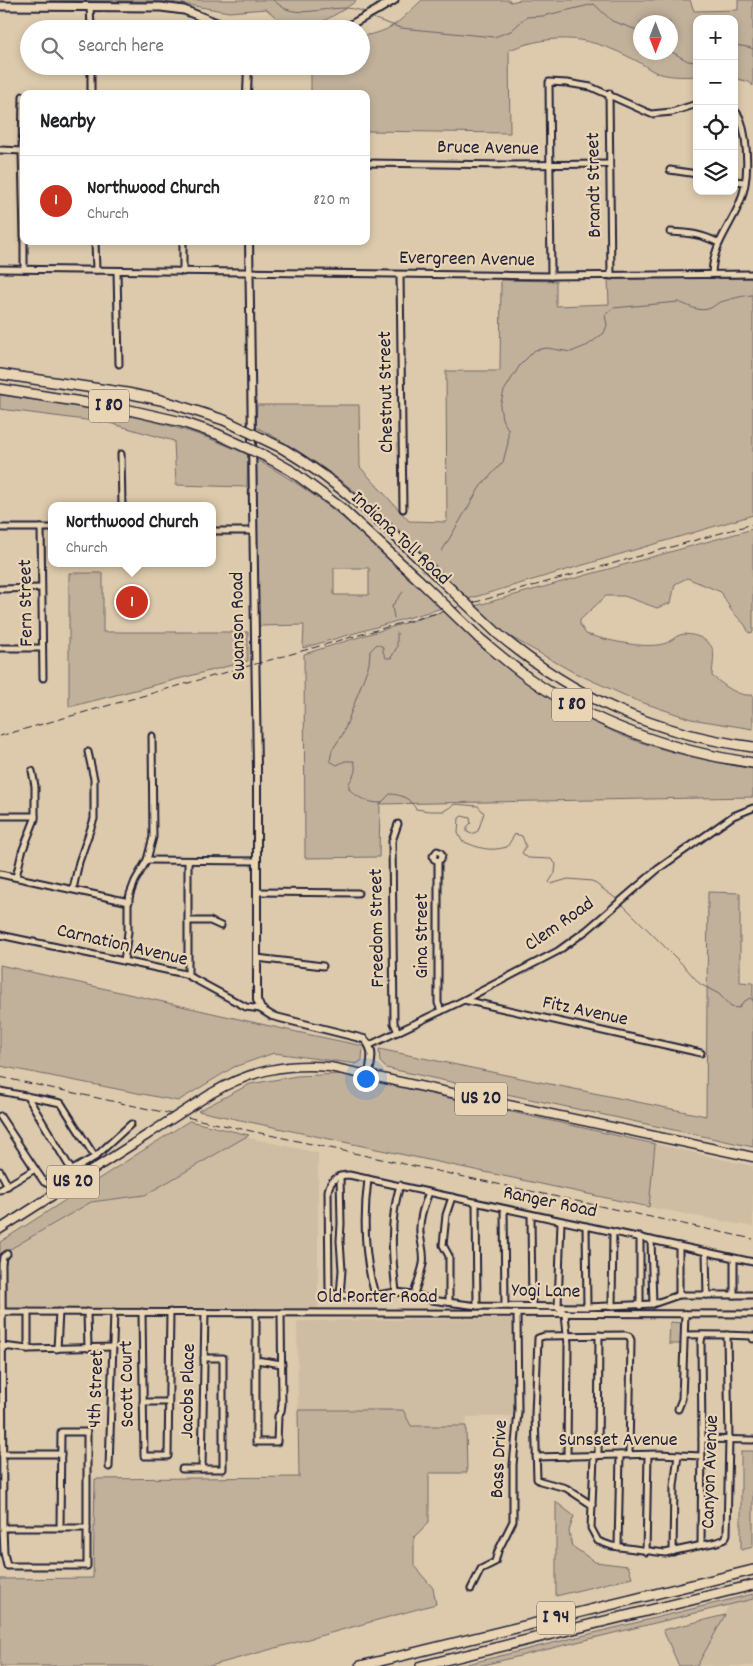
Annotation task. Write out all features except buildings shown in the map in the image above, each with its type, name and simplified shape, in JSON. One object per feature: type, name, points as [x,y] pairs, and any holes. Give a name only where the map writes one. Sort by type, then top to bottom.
[{"type":"highway","name":"Indiana Toll Road","points":[[0,374],[152,399],[224,420],[282,448],[325,475],[347,492],[498,634],[555,677],[613,709],[668,729],[753,747]]},
{"type":"highway","name":"Indiana Toll Road","points":[[0,389],[125,409],[182,422],[217,434],[267,458],[290,470],[340,507],[479,638],[536,683],[581,710],[609,724],[664,745],[753,763]]},
{"type":"highway","name":"I 94","points":[[360,1666],[753,1570]]},
{"type":"highway","name":"I 94","points":[[421,1666],[753,1585]]},
{"type":"main road","points":[[379,9],[394,0]]},
{"type":"main road","points":[[0,6],[160,7],[174,8],[211,20]]},
{"type":"main road","name":"US 20","points":[[1,1226],[212,1093],[250,1075],[284,1066],[323,1066],[369,1074],[753,1157]]},
{"type":"street","points":[[90,6],[90,20]]},
{"type":"street","points":[[359,20],[379,9]]},
{"type":"street","points":[[91,75],[91,90]]},
{"type":"street","points":[[247,90],[248,75]]},
{"type":"street","points":[[551,276],[549,82],[591,87],[608,93],[650,114],[672,112],[694,105]]},
{"type":"street","name":"Brandt Street","points":[[608,93],[611,276]]},
{"type":"street","points":[[712,274],[713,257],[739,206],[745,182],[747,151],[742,124],[738,114]]},
{"type":"street","points":[[0,150],[20,151]]},
{"type":"street","name":"Bruce Avenue","points":[[370,162],[609,164]]},
{"type":"street","points":[[670,170],[693,173]]},
{"type":"street","points":[[738,181],[745,182]]},
{"type":"street","points":[[670,232],[704,235],[719,243]]},
{"type":"street","points":[[24,245],[24,269]]},
{"type":"street","points":[[94,245],[96,270]]},
{"type":"street","points":[[182,245],[183,272]]},
{"type":"street","name":"Swanson Road","points":[[249,245],[257,768],[257,996],[261,1010]]},
{"type":"street","name":"Evergreen Avenue","points":[[0,269],[551,276],[753,274]]},
{"type":"street","points":[[118,271],[119,364]]},
{"type":"street","name":"Chestnut Street","points":[[400,274],[403,509]]},
{"type":"street","points":[[122,454],[122,502]]},
{"type":"street","points":[[0,528],[48,528]]},
{"type":"street","name":"Fern Street","points":[[41,528],[42,678]]},
{"type":"street","points":[[216,531],[253,531]]},
{"type":"street","points":[[0,589],[41,588]]},
{"type":"street","points":[[0,648],[42,648]]},
{"type":"street","points":[[124,961],[128,932],[129,902],[135,881],[147,860],[153,837],[152,736]]},
{"type":"street","points":[[73,889],[79,862],[94,819],[94,779],[88,752]]},
{"type":"street","points":[[16,877],[35,816],[36,786],[32,770]]},
{"type":"street","name":"Clem Road","points":[[370,1045],[464,1000],[558,951],[587,930],[658,869],[733,816],[753,808]]},
{"type":"street","points":[[0,816],[35,816]]},
{"type":"street","name":"Freedom Street","points":[[398,824],[392,841],[394,1023],[398,1032]]},
{"type":"street","points":[[147,860],[257,861]]},
{"type":"street","points":[[188,860],[188,975]]},
{"type":"street","name":"Gina Street","points":[[438,860],[438,1003],[441,1011]]},
{"type":"street","points":[[0,874],[129,902]]},
{"type":"street","points":[[257,892],[358,893]]},
{"type":"street","points":[[188,920],[210,921],[220,926]]},
{"type":"street","name":"Carnation Avenue","points":[[0,935],[188,975],[246,1007],[261,1010]]},
{"type":"street","points":[[257,958],[323,966]]},
{"type":"street","name":"Fitz Avenue","points":[[464,1000],[701,1053]]},
{"type":"street","points":[[261,1010],[276,1017],[364,1039],[372,1050],[369,1074]]},
{"type":"street","points":[[0,1091],[60,1103],[95,1157]]},
{"type":"street","points":[[27,1096],[72,1171]]},
{"type":"street","points":[[0,1116],[44,1182],[48,1184],[95,1157],[131,1124]]},
{"type":"street","points":[[0,1190],[35,1169]]},
{"type":"street","points":[[0,1171],[8,1186]]},
{"type":"street","name":"Ranger Road","points":[[340,1176],[349,1175],[400,1185],[753,1262]]},
{"type":"street","points":[[340,1176],[342,1270],[340,1296],[332,1294],[328,1288],[328,1191],[331,1182],[340,1176]]},
{"type":"street","points":[[368,1179],[365,1201],[366,1252],[375,1295]]},
{"type":"street","points":[[396,1292],[392,1239],[400,1185]]},
{"type":"street","points":[[414,1294],[423,1265],[424,1248],[420,1234],[421,1212],[429,1192]]},
{"type":"street","points":[[449,1302],[449,1256],[443,1245],[446,1215],[452,1197]]},
{"type":"street","points":[[476,1203],[477,1306]]},
{"type":"street","points":[[504,1209],[505,1306]]},
{"type":"street","points":[[531,1215],[532,1306]]},
{"type":"street","points":[[560,1221],[558,1307],[565,1314],[567,1336],[567,1457]]},
{"type":"street","points":[[586,1226],[587,1307]]},
{"type":"street","points":[[612,1306],[614,1232]]},
{"type":"street","points":[[640,1238],[640,1306]]},
{"type":"street","points":[[651,1240],[652,1304]]},
{"type":"street","points":[[679,1246],[679,1295]]},
{"type":"street","points":[[706,1252],[707,1295]]},
{"type":"street","points":[[7,1254],[2,1260],[1,1312],[3,1528],[4,1558],[8,1566],[87,1566],[87,1432],[61,1432],[60,1528]]},
{"type":"street","points":[[734,1259],[734,1295]]},
{"type":"street","name":"Yogi Lane","points":[[340,1296],[364,1297],[396,1292],[414,1294],[431,1300],[477,1306],[587,1307],[640,1306],[679,1295],[753,1294]]},
{"type":"street","name":"Old Porter Road","points":[[1,1312],[753,1314]]},
{"type":"street","points":[[28,1312],[28,1348]]},
{"type":"street","points":[[57,1348],[59,1312]]},
{"type":"street","points":[[87,1312],[88,1348]]},
{"type":"street","name":"4th Street","points":[[110,1467],[114,1312]]},
{"type":"street","name":"Scott Court","points":[[142,1312],[144,1456],[168,1456],[168,1402]]},
{"type":"street","points":[[143,1402],[168,1402],[170,1312]]},
{"type":"street","name":"Jacobs Place","points":[[202,1470],[205,1313]]},
{"type":"street","points":[[256,1313],[256,1442],[277,1442],[278,1416],[282,1404],[281,1313]]},
{"type":"street","name":"Bass Drive","points":[[472,1589],[481,1569],[496,1560],[498,1551],[513,1521],[513,1465],[518,1412],[517,1314]]},
{"type":"street","points":[[678,1409],[682,1399],[685,1314]]},
{"type":"street","points":[[685,1335],[702,1336],[711,1334],[753,1337]]},
{"type":"street","points":[[599,1335],[596,1456],[592,1505],[566,1488],[540,1481],[536,1475],[537,1340],[541,1336],[599,1335],[629,1336],[631,1340],[629,1455]]},
{"type":"street","name":"Canyon Avenue","points":[[592,1505],[591,1528],[594,1536],[598,1541],[618,1547],[665,1554],[721,1541],[727,1536],[729,1439],[727,1335]]},
{"type":"street","name":"Canyon Avenue","points":[[701,1545],[702,1336]]},
{"type":"street","points":[[2,1346],[28,1348],[114,1347]]},
{"type":"street","points":[[182,1469],[223,1470],[224,1358],[204,1358]]},
{"type":"street","points":[[256,1360],[282,1364]]},
{"type":"street","points":[[702,1439],[753,1440]]},
{"type":"street","points":[[2,1454],[61,1454]]},
{"type":"street","points":[[618,1547],[620,1455]]},
{"type":"street","points":[[646,1552],[648,1455]]},
{"type":"street","points":[[673,1552],[674,1486],[678,1455]]},
{"type":"street","name":"Sunsset Avenue","points":[[536,1457],[701,1456]]},
{"type":"street","points":[[3,1528],[87,1528]]},
{"type":"shaded area","points":[[49,0],[357,0],[345,9],[324,20],[279,20],[266,9],[229,12],[171,2]]},
{"type":"shaded area","points":[[422,0],[510,0],[510,2],[520,0],[690,0],[694,11],[738,10],[738,0],[753,0],[753,86],[749,82],[738,79],[738,15],[693,15],[693,76],[676,76],[652,71],[636,60],[678,60],[678,15],[633,15],[633,59],[603,46],[573,39],[542,41],[509,50],[510,133],[370,131],[370,90],[311,90],[311,75],[370,75],[370,34],[381,32],[395,24]]},
{"type":"shaded area","points":[[753,278],[753,515],[468,599],[419,549],[370,504],[317,463],[256,427],[257,405],[359,405],[360,467],[409,521],[447,522],[446,371],[500,371],[501,280],[556,281],[556,306],[609,304],[608,279]]},
{"type":"shaded area","points":[[0,395],[127,415],[158,422],[218,442],[248,455],[247,487],[176,485],[174,441],[109,423],[0,409]]},
{"type":"shaded area","points":[[255,459],[306,490],[331,508],[376,546],[442,608],[303,648],[304,625],[259,626]],"holes":[[[334,568],[369,568],[369,595],[334,595]]]},
{"type":"shaded area","points":[[753,529],[753,632],[749,633],[745,625],[731,610],[721,592],[687,578],[675,584],[671,603],[657,608],[624,596],[606,596],[580,620],[580,625],[586,634],[635,645],[663,644],[684,634],[697,636],[705,640],[712,648],[714,658],[712,676],[736,692],[753,695],[753,729],[691,719],[635,700],[573,672],[502,632],[475,606]]},
{"type":"shaded area","points":[[69,573],[103,573],[103,632],[248,632],[248,661],[69,707]]},
{"type":"shaded area","points":[[444,611],[478,644],[512,672],[548,696],[590,720],[623,736],[649,745],[753,769],[753,797],[380,804],[379,857],[305,858],[304,654]]},
{"type":"shaded area","points":[[708,892],[740,893],[740,982],[753,983],[753,1147],[386,1068],[380,1062],[379,1049],[706,1116]]},
{"type":"shaded area","points":[[0,965],[363,1046],[362,1060],[357,1064],[274,1053],[234,1067],[178,1101],[0,1066]]},
{"type":"shaded area","points":[[341,1074],[655,1144],[649,1207],[198,1111],[250,1084],[297,1076]]},
{"type":"shaded area","points":[[189,1121],[249,1135],[145,1195],[91,1202],[0,1255],[0,1242]]},
{"type":"shaded area","points":[[245,1137],[318,1153],[318,1308],[0,1307],[0,1255],[91,1202],[145,1195]]},
{"type":"shaded area","points":[[655,1144],[753,1166],[753,1227],[649,1207]]},
{"type":"shaded area","points":[[521,1318],[523,1416],[467,1417],[466,1426],[411,1426],[403,1410],[298,1410],[297,1321]]},
{"type":"shaded area","points":[[670,1322],[682,1323],[682,1344],[669,1344]]},
{"type":"shaded area","points":[[298,1410],[403,1410],[411,1426],[466,1426],[467,1473],[429,1473],[429,1522],[414,1537],[414,1566],[433,1588],[436,1604],[210,1666],[0,1666],[0,1579],[93,1578],[95,1479],[299,1477]]},
{"type":"shaded area","points":[[741,1451],[753,1451],[753,1547],[741,1550]]},
{"type":"shaded area","points":[[556,1502],[574,1516],[569,1531],[572,1546],[595,1562],[628,1566],[632,1577],[556,1596]]},
{"type":"shaded area","points":[[753,1594],[753,1599],[479,1666],[459,1666]]},
{"type":"shaded area","points":[[753,1599],[753,1666],[697,1666],[729,1605]]},
{"type":"shaded area","points":[[725,1615],[697,1666],[679,1666],[663,1630]]},
{"type":"waterway","points":[[273,0],[284,8],[295,11],[305,12],[346,8],[357,9],[367,13]]},
{"type":"waterway","points":[[370,16],[401,28],[494,37],[511,31],[526,17],[543,16],[594,4],[612,21],[633,28]]},
{"type":"waterway","points":[[738,46],[753,49]]},
{"type":"waterway","points":[[678,55],[693,62]]},
{"type":"waterway","points":[[442,551],[480,487],[503,462],[508,443],[508,429],[502,419],[500,406],[504,391],[520,365],[535,350],[547,348],[571,352],[588,345],[604,333],[607,325],[605,315],[613,308],[678,302],[704,310],[726,300],[753,295]]},
{"type":"waterway","points":[[394,618],[392,606],[403,592]]},
{"type":"waterway","points":[[397,633],[397,647],[391,658],[386,658],[383,647],[377,644],[370,651],[369,664],[343,734],[332,750],[330,761],[337,765],[345,761],[354,761],[355,770],[349,783],[349,789],[356,795],[376,803],[381,803],[390,794],[399,795],[411,802],[416,809],[429,811],[444,811],[455,804],[478,806],[484,813],[478,831],[472,834],[467,832],[467,827],[471,823],[470,818],[462,816],[459,818],[458,833],[462,841],[479,847],[494,849],[507,847],[515,834],[522,836],[526,846],[522,853],[528,858],[551,859],[556,864],[555,873],[549,882],[551,884],[568,879],[592,881],[618,900]]},
{"type":"waterway","points":[[621,903],[700,984],[719,994],[731,1007],[739,1008],[743,1002],[750,998],[753,1000]]},
{"type":"railway","points":[[0,736],[753,524]]},
{"type":"railway","points":[[0,1077],[753,1239]]},
{"type":"place","name":"Northwood Church","points":[[132,602]]}]
